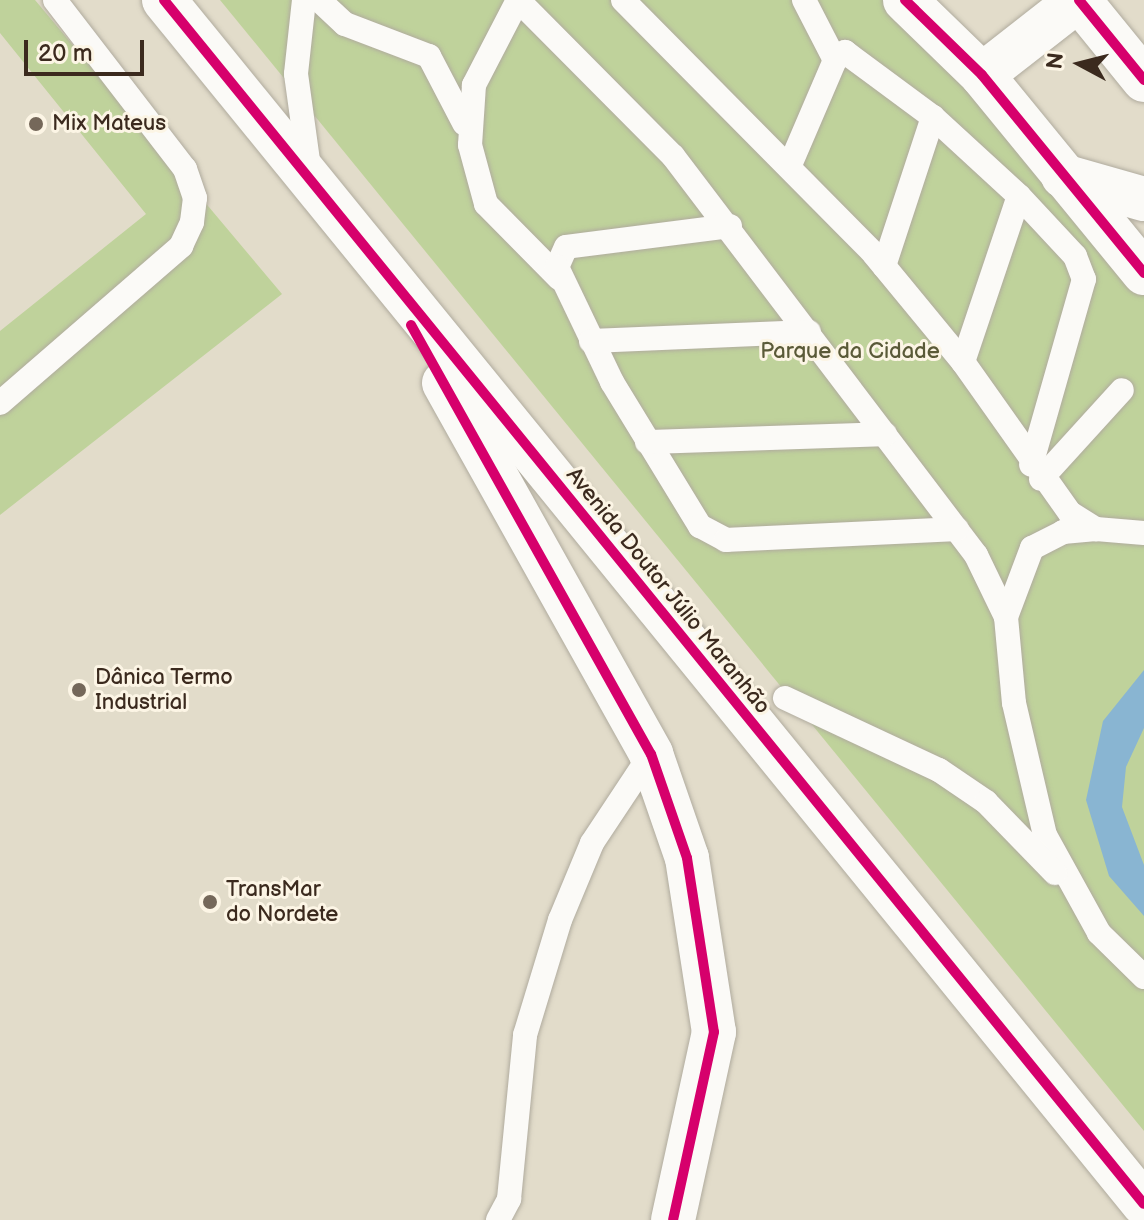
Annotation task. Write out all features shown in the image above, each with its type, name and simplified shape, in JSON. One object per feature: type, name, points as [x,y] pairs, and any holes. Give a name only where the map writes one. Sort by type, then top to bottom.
[{"type":"main road","name":"Avenida Doutor Júlio Maranhão","points":[[164,0],[384,276],[1144,1204]]},
{"type":"main road","points":[[905,0],[982,75],[1144,273]]},
{"type":"main road","points":[[982,75],[1071,2],[1144,80]]},
{"type":"main road","points":[[1063,176],[1144,199]]},
{"type":"main road","points":[[384,276],[651,754],[687,858],[714,1032],[673,1220]]},
{"type":"lane","points":[[0,403],[181,246],[192,222],[195,198],[185,169],[55,0]]},
{"type":"lane","points":[[304,0],[296,74],[311,184]]},
{"type":"lane","points":[[319,0],[345,24],[429,56],[456,99],[486,204],[559,278],[647,442],[714,537],[957,529]]},
{"type":"lane","points":[[470,145],[474,85],[518,0],[673,156],[730,226],[957,529],[1006,617],[1027,777],[1067,885]]},
{"type":"lane","points":[[623,0],[790,165],[884,266],[963,362],[1036,472],[1070,513],[1096,529]]},
{"type":"lane","points":[[804,0],[835,60]]},
{"type":"lane","points":[[790,165],[835,60],[845,52],[858,57],[933,117],[1019,196],[1075,256],[1084,279],[1036,472]]},
{"type":"lane","points":[[884,266],[933,117]]},
{"type":"lane","points":[[963,362],[1019,196]]},
{"type":"lane","points":[[559,278],[566,247],[730,226]]},
{"type":"lane","points":[[591,341],[809,332]]},
{"type":"lane","points":[[1036,472],[1122,390]]},
{"type":"lane","points":[[647,442],[885,434]]},
{"type":"lane","points":[[1006,617],[1032,548],[1063,532],[1096,529],[1144,533]]},
{"type":"lane","points":[[785,698],[939,770],[986,802],[1067,885],[1099,933],[1144,977]]},
{"type":"lane","points":[[498,1220],[509,1199],[525,1035],[560,920],[592,843],[651,754]]},
{"type":"green space","points":[[0,0],[35,0],[282,294],[0,515],[0,331],[146,214],[0,33]]},
{"type":"green space","name":"Parque da Cidade","points":[[220,0],[886,0],[949,60],[1144,293],[1144,1131]]},
{"type":"water","points":[[1144,670],[1144,728],[1126,767],[1122,807],[1144,865],[1144,916],[1109,876],[1086,800],[1103,721]]},
{"type":"cycle path","points":[[164,0],[1144,1204]]},
{"type":"cycle path","points":[[905,0],[982,75],[1144,273]]},
{"type":"cycle path","points":[[1079,0],[1144,80]]},
{"type":"cycle path","points":[[411,325],[651,754],[687,858],[714,1032],[673,1220]]},
{"type":"place","name":"Mix Mateus","points":[[36,124]]},
{"type":"place","name":"Dânica Termo Industrial","points":[[79,690]]},
{"type":"place","name":"TransMar do Nordete","points":[[210,902]]}]
